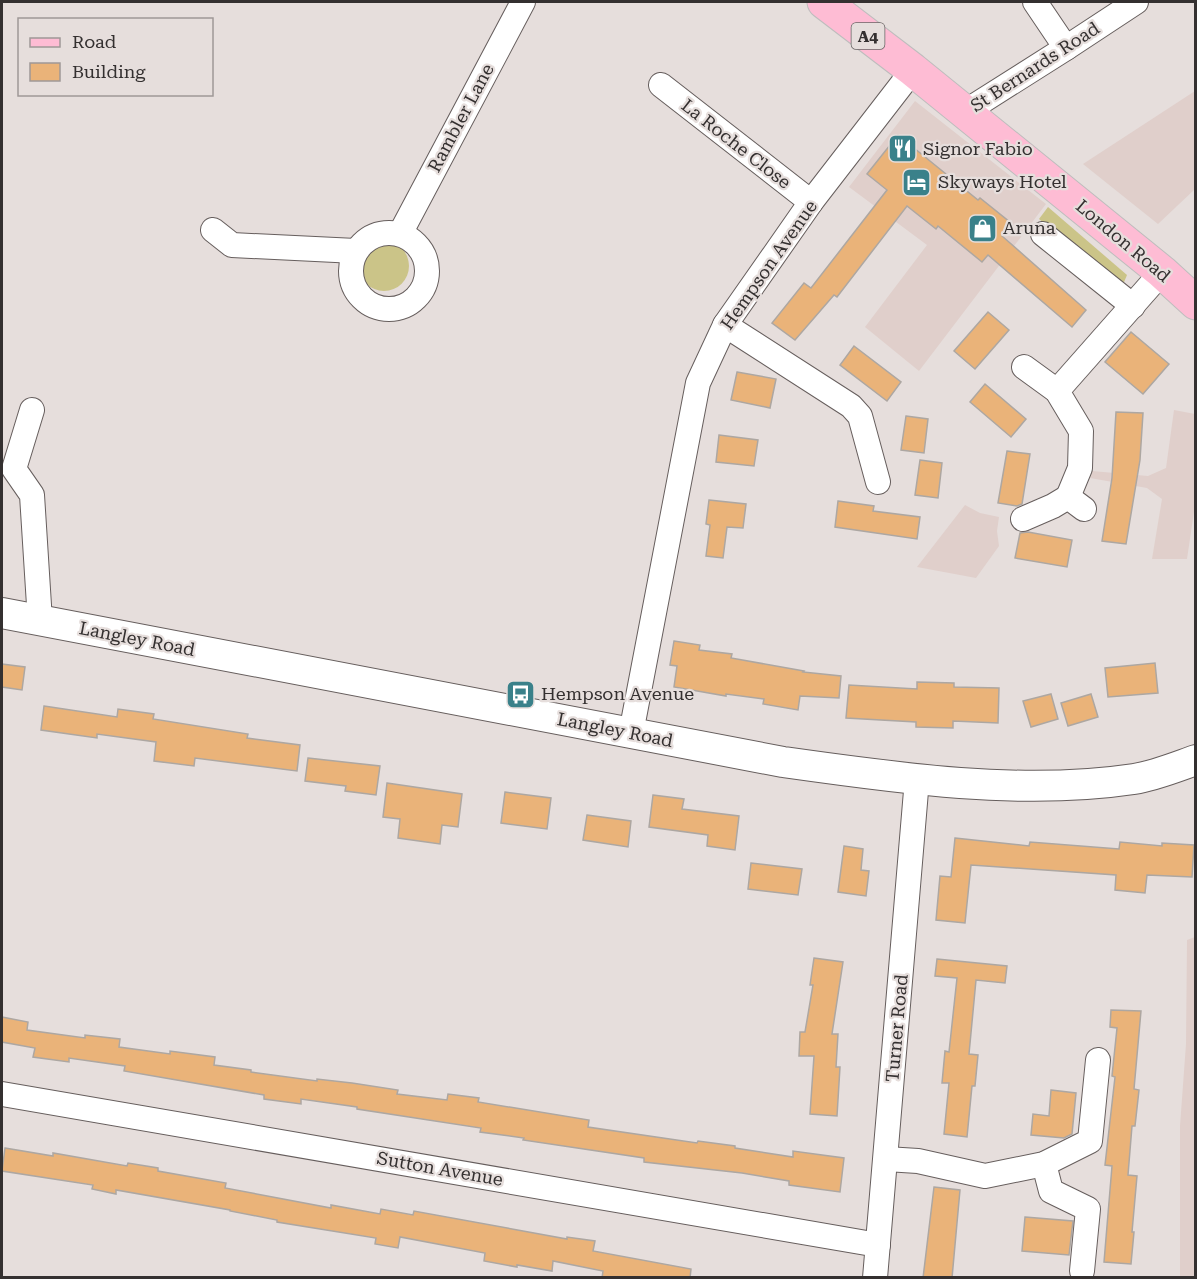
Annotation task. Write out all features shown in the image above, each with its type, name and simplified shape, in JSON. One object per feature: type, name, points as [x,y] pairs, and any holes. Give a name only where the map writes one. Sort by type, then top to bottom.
[{"type":"main road","name":"London Road","points":[[824,2],[965,112],[1162,272],[1196,303]]},
{"type":"street","name":"Rambler Lane","points":[[400,234],[523,2]]},
{"type":"street","points":[[1035,2],[1066,48]]},
{"type":"street","name":"St Bernards Road","points":[[965,112],[1136,2]]},
{"type":"street","name":"Hempson Avenue","points":[[631,733],[698,383],[725,325],[811,202],[913,70]]},
{"type":"street","name":"La Roche Close","points":[[662,85],[811,202]]},
{"type":"street","points":[[213,230],[232,245],[356,251]]},
{"type":"street","points":[[380,233],[400,234],[411,239],[426,259],[428,272],[419,295],[398,308],[385,309],[373,305],[359,293],[351,276],[356,251],[362,243],[380,233]]},
{"type":"street","points":[[1043,234],[1133,306]]},
{"type":"street","points":[[1057,392],[1162,272]]},
{"type":"street","points":[[725,325],[851,406],[860,416],[878,482]]},
{"type":"street","points":[[1023,519],[1053,506],[1076,503],[1081,431],[1057,392],[1024,367]]},
{"type":"street","points":[[32,410],[14,470],[32,495],[40,621]]},
{"type":"street","name":"Langley Road","points":[[2,613],[783,762],[917,779],[1016,786],[1070,784],[1136,779],[1196,760]]},
{"type":"street","name":"Turner Road","points":[[875,1278],[917,779]]},
{"type":"street","points":[[886,1159],[918,1161],[986,1176],[1044,1164],[1089,1141],[1098,1060]]},
{"type":"street","name":"Sutton Avenue","points":[[2,1094],[878,1245]]},
{"type":"street","points":[[1044,1164],[1051,1191],[1088,1209],[1082,1271]]},
{"type":"shaded area","points":[[1195,91],[1195,189],[1158,224],[1083,164]]},
{"type":"shaded area","points":[[915,101],[1046,204],[919,371],[865,327],[927,245],[849,187]]},
{"type":"shaded area","points":[[1048,207],[1127,275],[1122,287],[1039,219]]},
{"type":"shaded area","points":[[389,241],[402,248],[408,256],[408,276],[402,284],[394,290],[379,291],[366,284],[360,276],[359,261],[366,248],[374,242]]},
{"type":"shaded area","points":[[1174,410],[1195,414],[1195,505],[1187,559],[1152,559],[1162,499],[1147,488],[1090,478],[1092,471],[1148,476],[1166,468]]},
{"type":"shaded area","points":[[965,505],[980,513],[999,517],[997,531],[999,546],[976,578],[917,567]]},
{"type":"shaded area","points":[[1195,937],[1196,1277],[1180,1278],[1180,1126],[1186,1044],[1187,940]]},
{"type":"building","points":[[898,135],[978,200],[980,198],[1011,223],[1002,236],[1086,310],[1072,327],[988,255],[982,262],[938,226],[936,229],[907,206],[837,297],[834,295],[795,340],[772,323],[804,283],[811,288],[887,190],[867,174]]},
{"type":"building","points":[[988,312],[1009,330],[975,369],[954,351]]},
{"type":"building","points":[[1131,332],[1169,364],[1143,394],[1105,362]]},
{"type":"building","points":[[854,346],[901,382],[887,401],[840,365]]},
{"type":"building","points":[[737,372],[776,379],[770,408],[731,400]]},
{"type":"building","points":[[985,384],[1026,419],[1011,437],[970,402]]},
{"type":"building","points":[[1116,412],[1143,413],[1140,460],[1126,544],[1102,541],[1112,478]]},
{"type":"building","points":[[906,416],[928,419],[924,453],[901,450]]},
{"type":"building","points":[[719,435],[758,440],[754,466],[716,462]]},
{"type":"building","points":[[1007,451],[1030,454],[1022,504],[1017,506],[998,503]]},
{"type":"building","points":[[920,460],[942,463],[938,498],[915,495]]},
{"type":"building","points":[[709,500],[746,504],[743,528],[727,527],[723,558],[706,556],[710,525],[706,524]]},
{"type":"building","points":[[838,501],[874,506],[873,511],[920,517],[917,539],[835,527]]},
{"type":"building","points":[[1028,532],[1072,540],[1067,567],[1015,558],[1020,533]]},
{"type":"building","points":[[674,641],[700,645],[699,650],[732,654],[731,658],[803,672],[841,676],[839,698],[800,696],[798,710],[763,704],[764,699],[726,694],[726,696],[674,687],[677,666],[670,665]]},
{"type":"building","points":[[1155,663],[1158,693],[1108,697],[1105,668]]},
{"type":"building","points":[[2,664],[25,667],[22,690],[2,687]]},
{"type":"building","points":[[917,682],[954,683],[954,687],[999,688],[998,723],[953,721],[953,728],[916,727],[916,722],[846,718],[849,685],[917,689]]},
{"type":"building","points":[[1051,694],[1058,719],[1031,727],[1023,701]]},
{"type":"building","points":[[1091,694],[1098,717],[1068,726],[1061,703]]},
{"type":"building","points":[[44,706],[117,717],[118,709],[154,714],[153,719],[248,734],[247,738],[300,745],[297,771],[195,758],[194,766],[154,761],[156,742],[97,734],[97,738],[41,730]]},
{"type":"building","points":[[308,758],[380,766],[376,795],[345,791],[346,786],[305,781]]},
{"type":"building","points":[[387,783],[462,794],[458,827],[442,825],[440,844],[398,838],[400,819],[383,817]]},
{"type":"building","points":[[505,792],[551,798],[547,829],[501,823]]},
{"type":"building","points":[[653,795],[684,799],[682,809],[739,816],[735,850],[707,846],[708,835],[649,827]]},
{"type":"building","points":[[587,815],[631,821],[628,847],[583,840]]},
{"type":"building","points":[[955,838],[1029,846],[1030,842],[1119,849],[1120,842],[1162,846],[1162,843],[1194,845],[1192,877],[1147,875],[1145,893],[1115,890],[1116,875],[971,865],[965,923],[936,920],[940,876],[951,877]]},
{"type":"building","points":[[844,846],[863,849],[861,870],[869,871],[866,896],[838,892]]},
{"type":"building","points":[[751,863],[802,869],[798,895],[748,889]]},
{"type":"building","points":[[814,958],[843,962],[832,1034],[838,1034],[836,1067],[840,1067],[837,1116],[810,1114],[814,1056],[799,1056],[800,1032],[805,1032],[813,985],[810,985]]},
{"type":"building","points":[[937,959],[1007,966],[1005,983],[976,980],[969,1054],[978,1055],[975,1086],[972,1086],[967,1137],[944,1134],[949,1083],[942,1083],[945,1051],[949,1052],[957,978],[935,976]]},
{"type":"building","points":[[1111,1010],[1141,1011],[1134,1089],[1139,1090],[1135,1126],[1132,1126],[1128,1175],[1137,1176],[1131,1264],[1104,1262],[1112,1166],[1105,1165],[1115,1077],[1112,1076],[1117,1028],[1110,1027]]},
{"type":"building","points":[[2,1017],[28,1022],[27,1030],[85,1038],[85,1035],[120,1039],[119,1047],[215,1057],[214,1065],[251,1070],[251,1072],[317,1081],[317,1079],[352,1083],[398,1090],[397,1094],[447,1100],[448,1094],[479,1098],[478,1102],[589,1120],[588,1127],[697,1143],[698,1141],[735,1146],[735,1148],[793,1157],[793,1151],[844,1158],[840,1192],[789,1185],[789,1181],[742,1173],[644,1162],[644,1158],[523,1140],[524,1138],[480,1132],[481,1128],[357,1109],[357,1107],[301,1099],[301,1104],[264,1099],[264,1095],[124,1071],[125,1066],[69,1058],[69,1062],[33,1057],[35,1048],[2,1042]]},
{"type":"building","points":[[1051,1090],[1076,1093],[1072,1134],[1064,1138],[1031,1135],[1033,1114],[1049,1116]]},
{"type":"building","points":[[5,1148],[53,1156],[53,1153],[127,1166],[128,1163],[158,1168],[158,1171],[226,1183],[225,1188],[331,1208],[331,1205],[380,1214],[381,1209],[413,1215],[414,1211],[567,1239],[567,1237],[595,1241],[593,1251],[691,1269],[690,1278],[602,1278],[603,1271],[553,1261],[552,1271],[517,1265],[517,1267],[484,1261],[485,1253],[400,1237],[398,1248],[375,1244],[376,1238],[277,1222],[277,1220],[230,1210],[116,1190],[116,1194],[92,1189],[93,1185],[2,1171]]},
{"type":"building","points":[[934,1187],[960,1190],[952,1278],[923,1278]]},
{"type":"building","points":[[1025,1217],[1073,1221],[1069,1255],[1022,1251]]},
{"type":"place","name":"Signor Fabio","points":[[902,149]]},
{"type":"place","name":"Skyways Hotel","points":[[917,182]]},
{"type":"place","name":"Aruna","points":[[982,228]]},
{"type":"place","name":"Hempson Avenue","points":[[520,694]]}]
